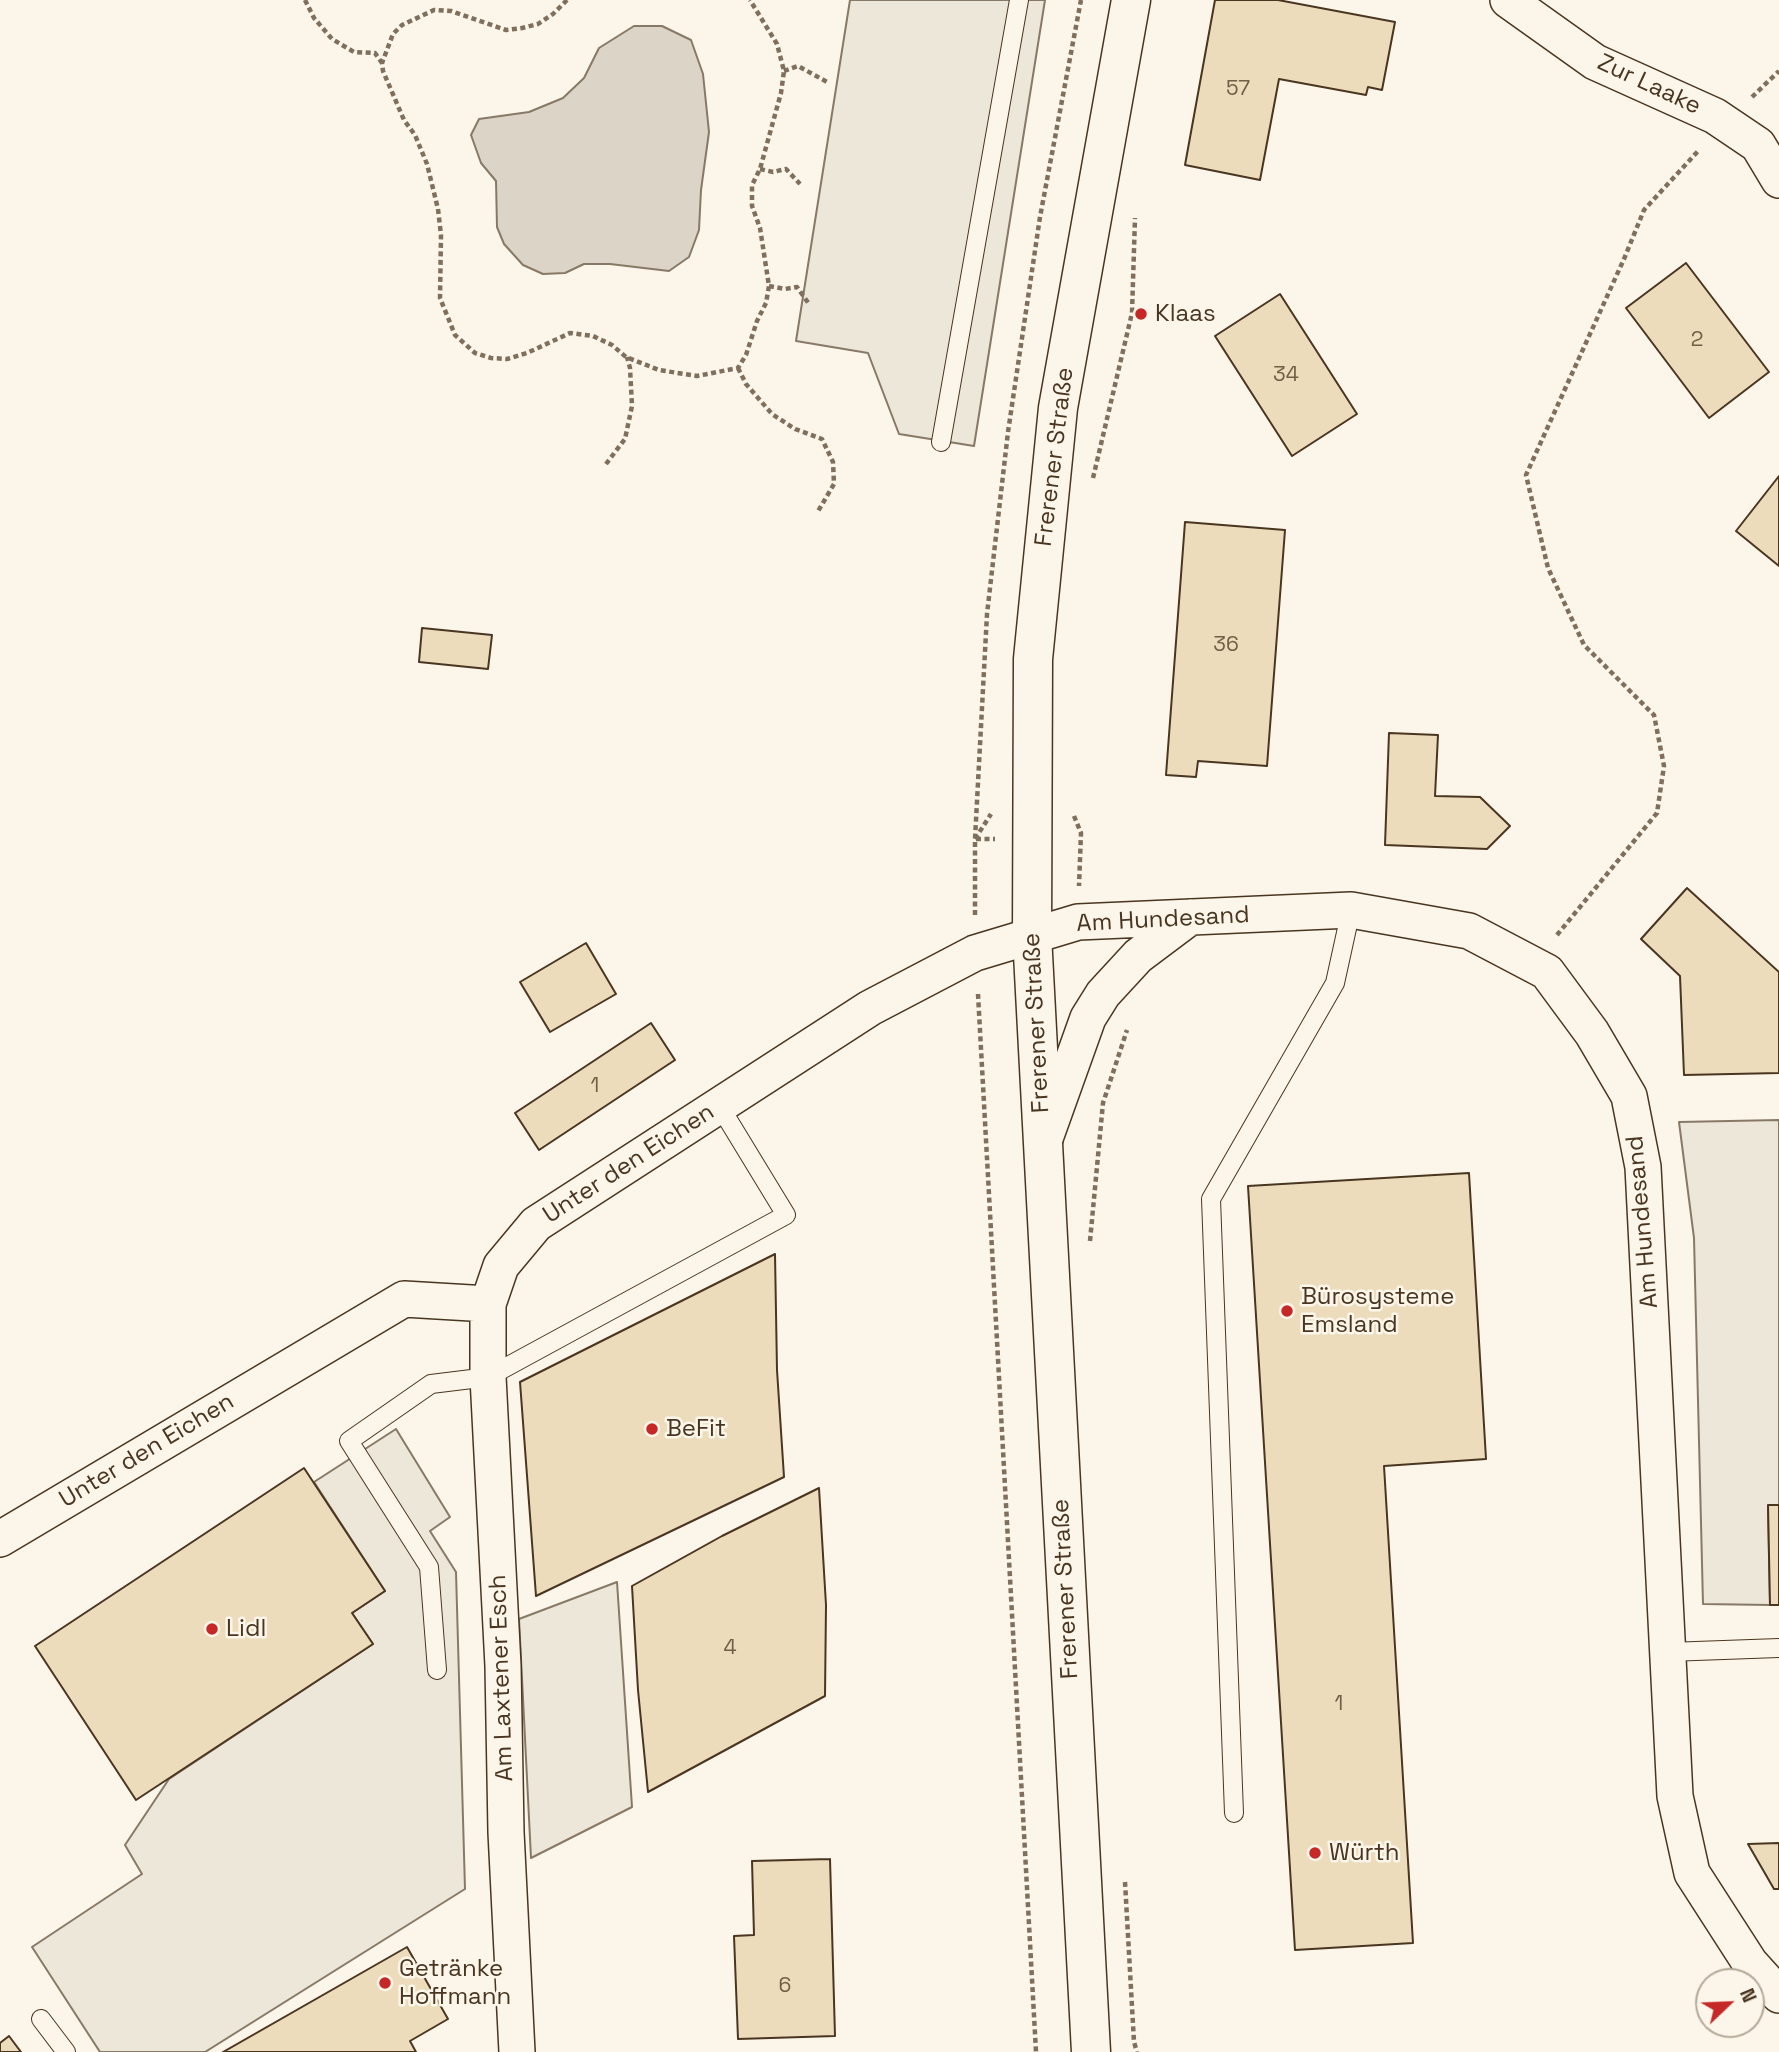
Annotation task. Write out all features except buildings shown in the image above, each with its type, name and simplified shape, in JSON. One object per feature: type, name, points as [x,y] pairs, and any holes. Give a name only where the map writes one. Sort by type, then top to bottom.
[{"type":"main road","name":"Frerener Straße","points":[[1091,2052],[1032,935],[1033,659],[1058,408],[1131,0]]},
{"type":"street","name":"Zur Laake","points":[[1508,0],[1595,62],[1725,122],[1758,145],[1779,180]]},
{"type":"street","name":"Am Hundesand","points":[[1032,935],[1078,922],[1351,910],[1469,931],[1546,972],[1592,1033],[1629,1096],[1643,1167],[1675,1796],[1692,1873],[1750,1963],[1779,1995]]},
{"type":"street","points":[[1042,1145],[1088,1018],[1103,994],[1138,956],[1191,917]]},
{"type":"street","name":"Unter den Eichen","points":[[0,1539],[404,1299],[488,1304],[502,1266],[536,1224],[870,1008],[975,953],[1032,935]]},
{"type":"street","name":"Am Laxtener Esch","points":[[488,1304],[488,1377],[503,1665],[506,1832],[517,2052]]},
{"type":"lane","points":[[941,442],[1019,0]]},
{"type":"lane","points":[[1234,1813],[1211,1199],[1335,983],[1351,910]]},
{"type":"lane","points":[[438,1670],[429,1567],[349,1441],[430,1384],[488,1377],[786,1215],[719,1105]]},
{"type":"lane","points":[[1668,1652],[1779,1648]]},
{"type":"lane","points":[[41,2019],[66,2052]]},
{"type":"path","points":[[306,0],[314,18],[332,39],[354,52],[375,53],[382,63],[396,105],[415,135],[427,164],[438,209],[441,236],[440,298],[455,335],[475,353],[507,359],[570,333],[593,336],[612,345],[626,357],[659,370],[697,376],[738,368],[746,355],[766,303],[769,286],[760,228],[752,206],[752,185],[760,169],[781,93],[784,71],[777,44],[750,0]]},
{"type":"path","points":[[382,63],[393,34],[402,25],[434,9],[451,11],[506,30],[538,24],[553,15],[567,0]]},
{"type":"path","points":[[784,71],[798,66],[830,83]]},
{"type":"path","points":[[1533,965],[1657,813],[1664,766],[1654,715],[1584,645],[1548,569],[1526,475],[1644,210],[1725,122],[1779,71]]},
{"type":"path","points":[[760,169],[773,172],[786,169],[800,184]]},
{"type":"path","points":[[1091,485],[1132,313],[1135,208]]},
{"type":"path","points":[[769,286],[785,289],[797,287],[809,304]]},
{"type":"path","points":[[606,464],[625,439],[632,406],[630,369],[626,357]]},
{"type":"path","points":[[738,368],[746,384],[772,414],[795,429],[822,439],[833,462],[834,484],[817,513]]},
{"type":"path","points":[[1078,922],[1081,832]]},
{"type":"path","points":[[975,839],[975,953],[1037,2052]]},
{"type":"path","points":[[1090,1247],[1103,1103],[1129,1026],[1120,1010],[1103,994]]},
{"type":"path","points":[[1124,1874],[1134,2042],[1137,2052]]},
{"type":"shaded area","points":[[850,0],[1045,0],[974,446],[899,434],[868,353],[796,341]]},
{"type":"shaded area","points":[[634,26],[662,26],[691,40],[703,74],[709,132],[699,230],[689,257],[669,271],[610,264],[584,264],[565,273],[543,274],[523,265],[504,244],[497,227],[496,181],[481,163],[471,135],[479,119],[529,112],[563,98],[584,78],[599,48]]},
{"type":"shaded area","points":[[1779,1120],[1779,1505],[1768,1506],[1770,1605],[1703,1604],[1694,1238],[1679,1122]]},
{"type":"shaded area","points":[[396,1429],[450,1517],[430,1531],[456,1572],[465,1889],[205,2052],[100,2052],[32,1947],[142,1874],[125,1845],[169,1779],[373,1644],[352,1613],[385,1591],[314,1482]]},
{"type":"shaded area","points":[[617,1582],[632,1807],[531,1858],[519,1619]]},
{"type":"place","name":"Klaas","points":[[1141,314]]},
{"type":"place","name":"Bürosysteme Emsland","points":[[1287,1311]]},
{"type":"place","name":"BeFit","points":[[652,1429]]},
{"type":"place","name":"Lidl","points":[[212,1629]]},
{"type":"place","name":"Würth","points":[[1315,1853]]},
{"type":"place","name":"Getränke Hoffmann","points":[[385,1983]]}]
